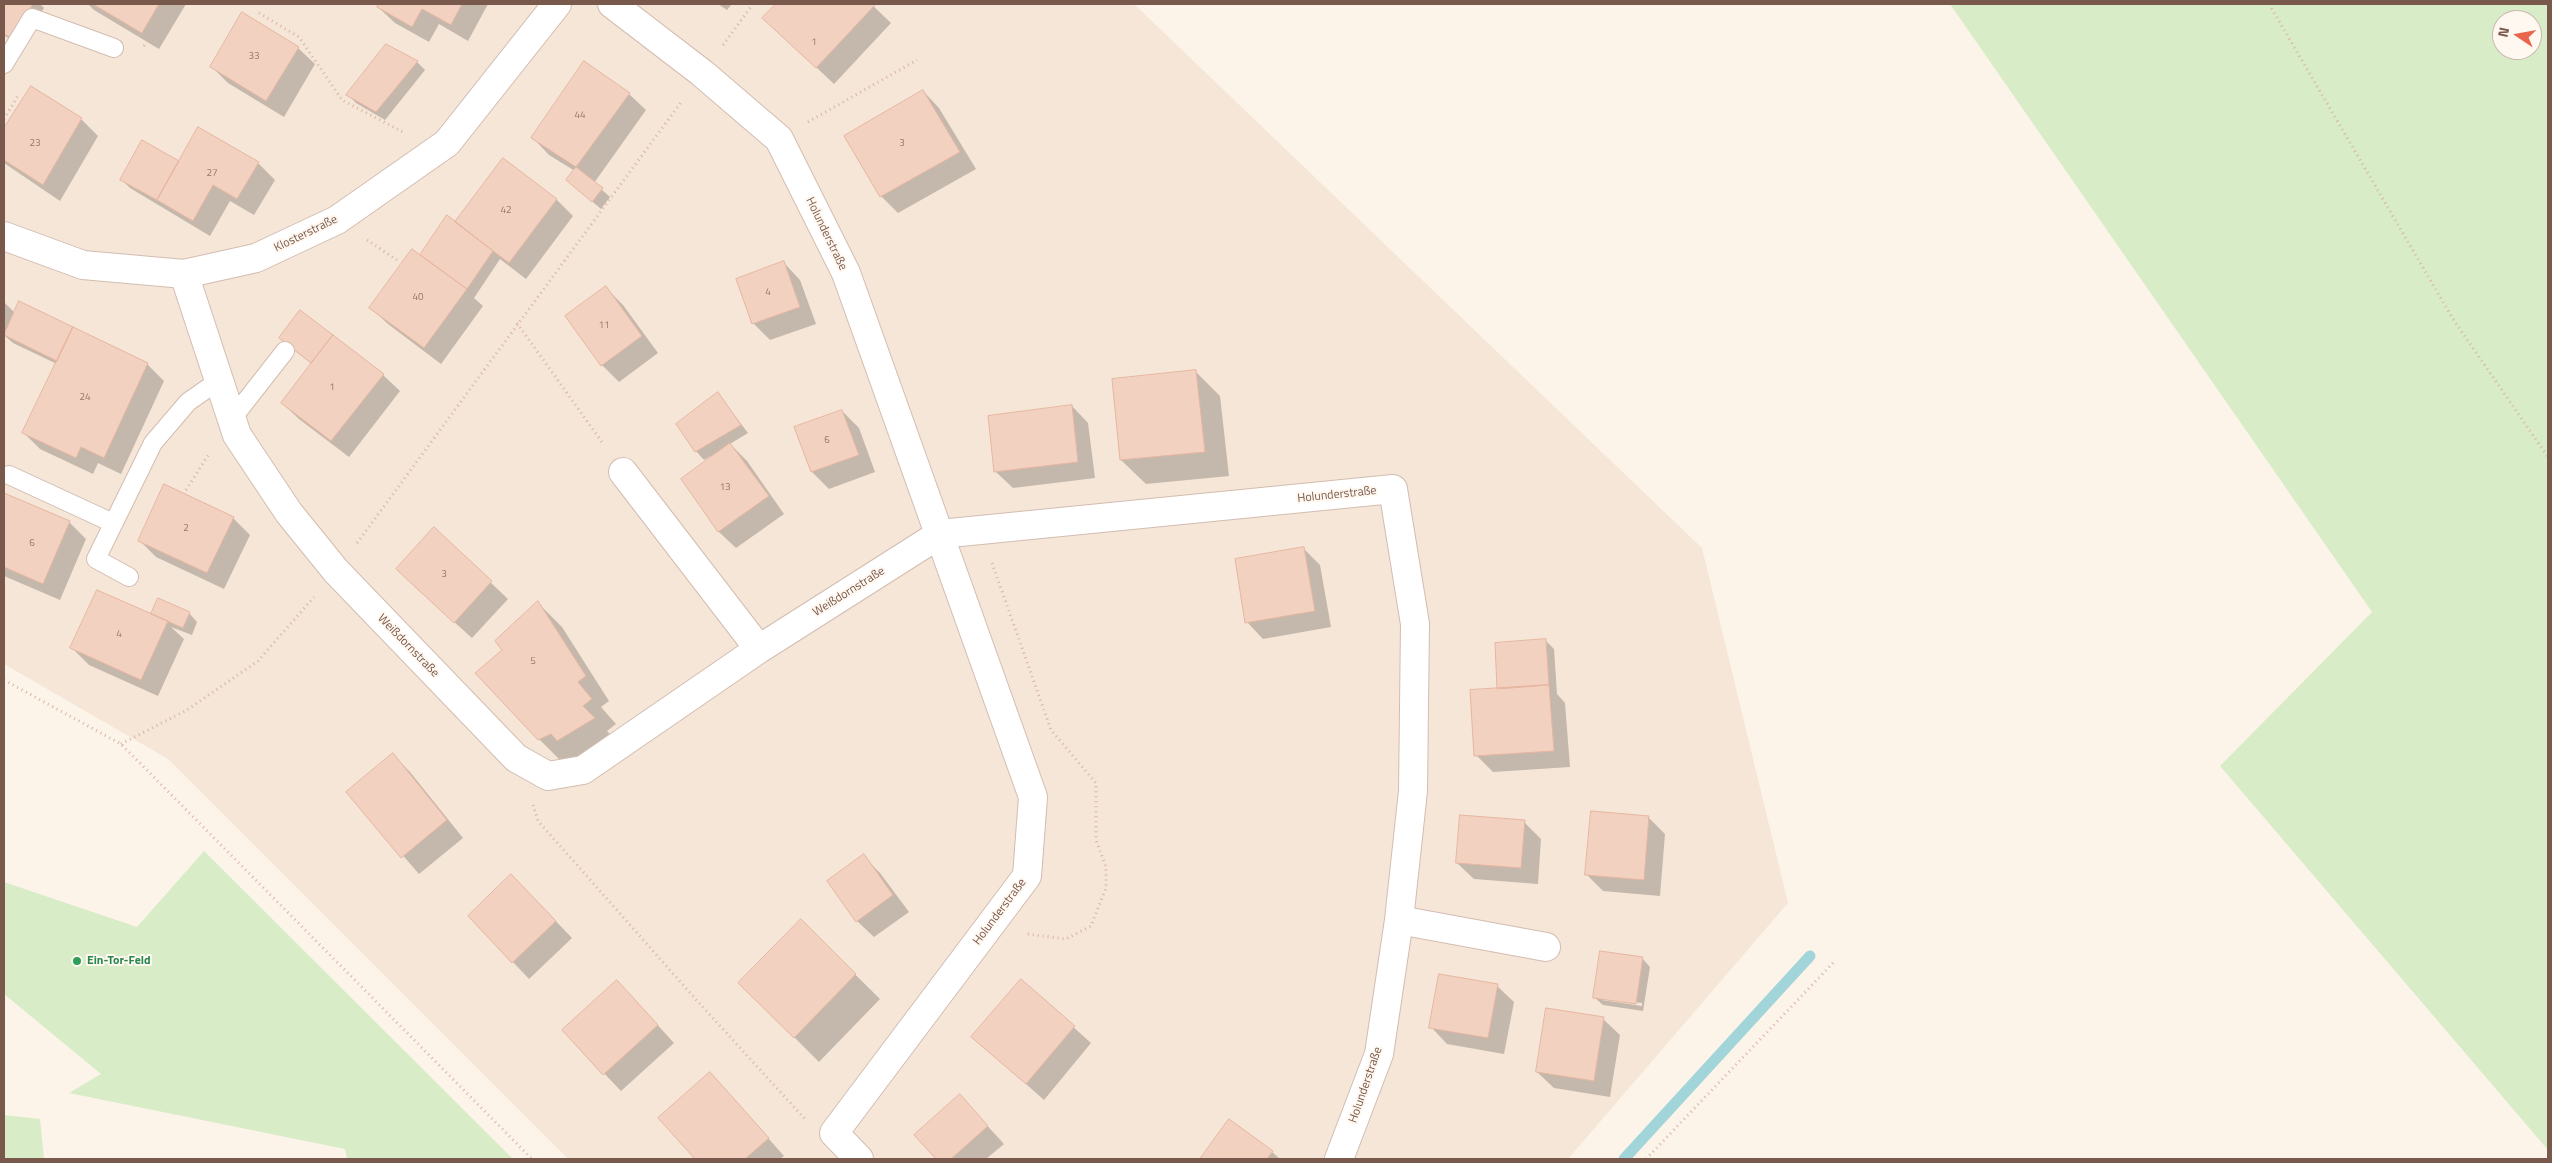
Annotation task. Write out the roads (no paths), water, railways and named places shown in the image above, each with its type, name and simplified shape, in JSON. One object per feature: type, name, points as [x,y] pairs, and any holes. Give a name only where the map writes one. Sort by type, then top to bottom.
[{"type":"street","name":"Klosterstraße","points":[[4,236],[83,265],[184,274],[256,258],[337,220],[447,143],[557,4]]},
{"type":"street","name":"Holunderstraße","points":[[612,4],[702,72],[779,139],[846,273],[1032,797],[1027,876],[834,1133],[859,1159]]},
{"type":"street","name":"Weißdornstraße","points":[[184,274],[237,435],[289,513],[336,571],[516,758],[548,776],[583,770],[759,649],[940,534]]},
{"type":"street","points":[[623,472],[759,649]]},
{"type":"street","name":"Holunderstraße","points":[[940,534],[1393,489],[1415,624],[1413,791],[1398,920],[1379,1054],[1338,1159]]},
{"type":"street","points":[[1398,920],[1546,948]]},
{"type":"lane","points":[[4,64],[32,18],[114,48]]},
{"type":"lane","points":[[231,420],[284,351]]},
{"type":"lane","points":[[129,577],[96,559],[153,443],[188,402],[218,381]]},
{"type":"lane","points":[[9,475],[113,523]]},
{"type":"waterway","points":[[1624,1159],[1810,956]]},
{"type":"place","name":"Ein-Tor-Feld","points":[[77,961]]}]
